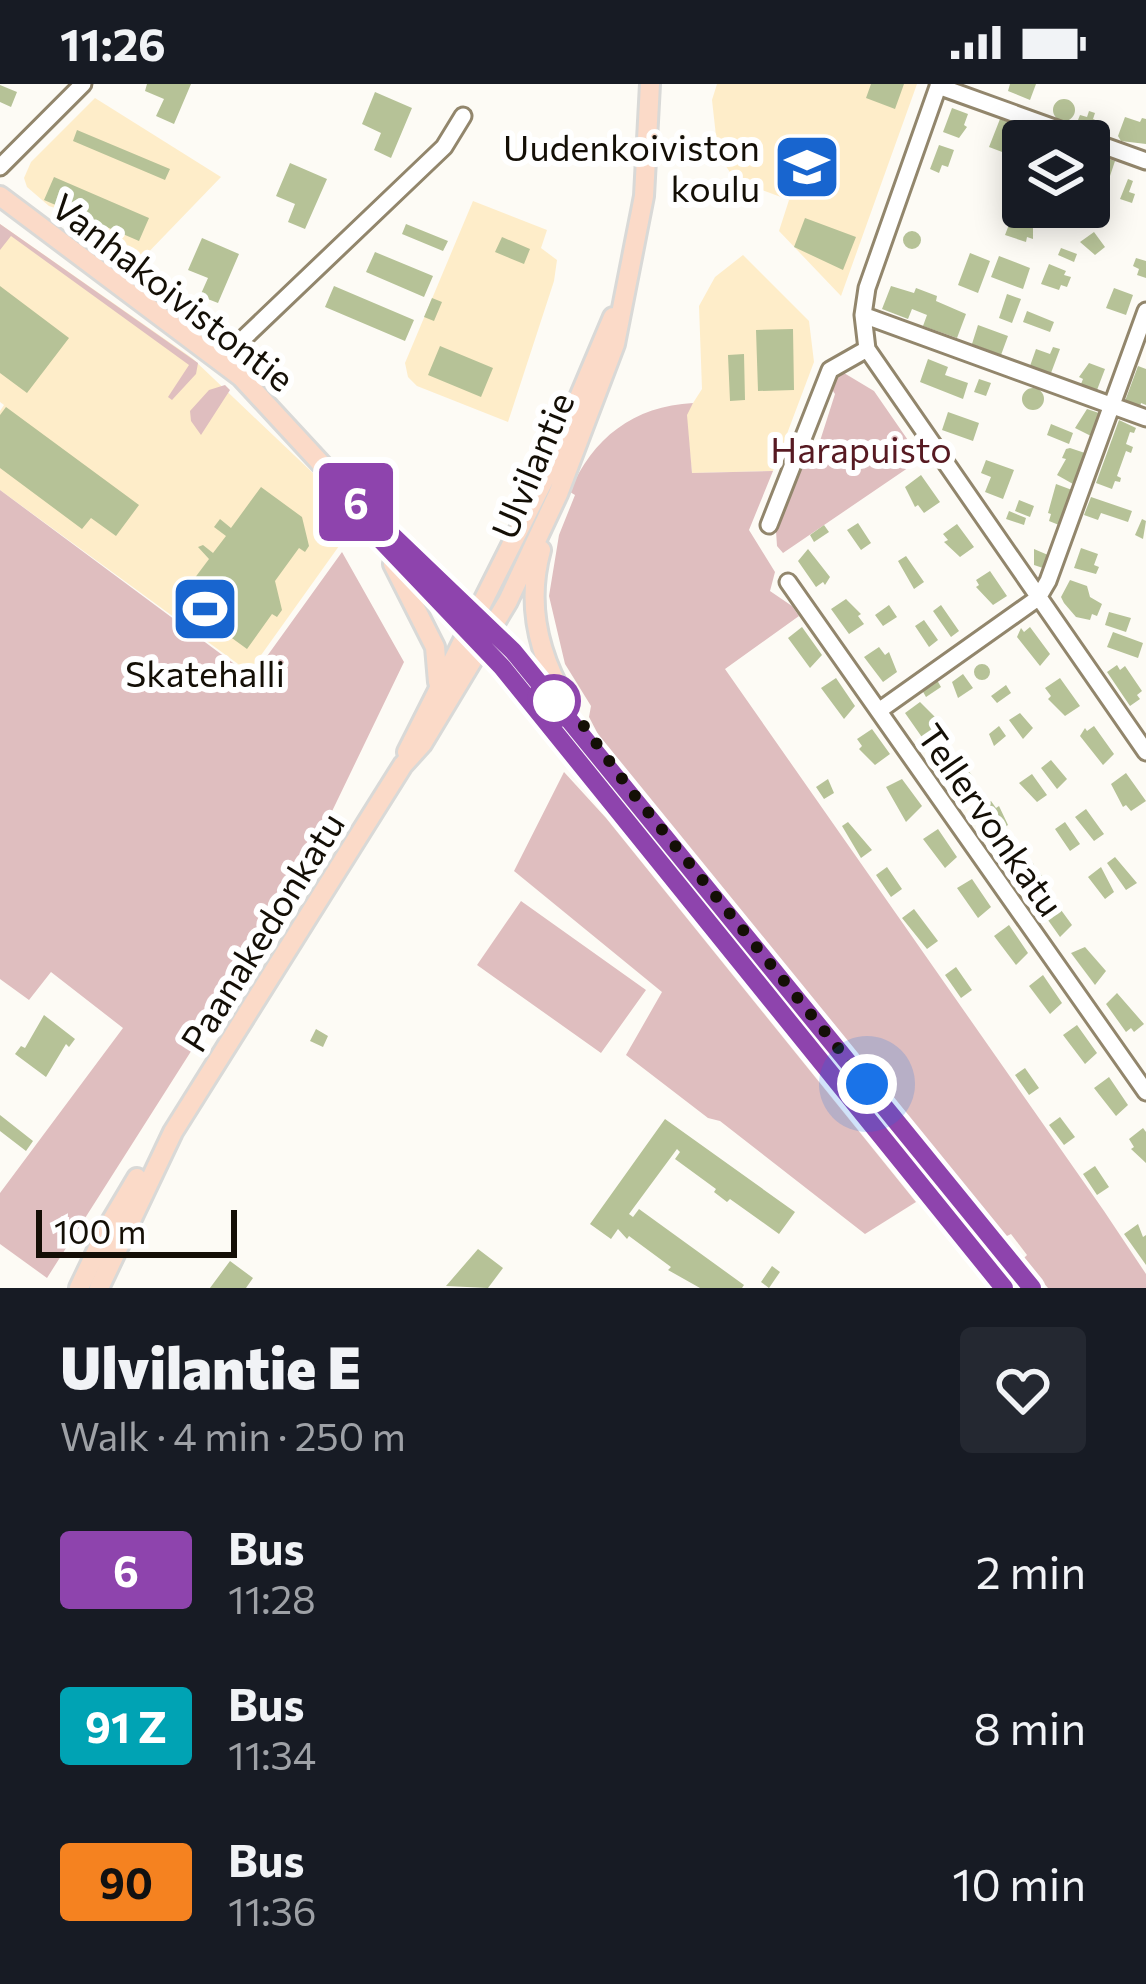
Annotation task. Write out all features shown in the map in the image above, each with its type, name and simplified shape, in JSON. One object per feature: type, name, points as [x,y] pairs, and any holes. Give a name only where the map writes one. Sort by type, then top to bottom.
[{"type":"main road","name":"Ulvilantie","points":[[479,630],[558,494],[615,344],[644,196],[649,90]]},
{"type":"main road","name":"Vanhakoivistontie","points":[[0,196],[221,361],[282,418],[479,630]]},
{"type":"main road","name":"Ulvilantie","points":[[479,630],[621,302]]},
{"type":"main road","points":[[558,494],[534,576],[532,601],[552,676],[565,700],[631,791],[1032,1288]]},
{"type":"main road","name":"Vanhakoivistontie","points":[[350,495],[380,539],[479,630]]},
{"type":"main road","points":[[380,539],[435,647],[440,665],[437,688]]},
{"type":"main road","points":[[479,630],[631,791]]},
{"type":"main road","points":[[479,630],[1004,1288]]},
{"type":"main road","name":"Paanakedonkatu","points":[[403,765],[437,688],[479,630]]},
{"type":"main road","name":"Paanakedonkatu","points":[[80,1288],[129,1190],[173,1132],[403,765],[422,744],[479,630]]},
{"type":"main road","name":"Paanakedonkatu","points":[[102,1288],[112,1256],[173,1132]]},
{"type":"street","points":[[0,166],[82,84]]},
{"type":"street","points":[[1146,161],[938,85],[873,268],[863,315],[867,350],[1146,752]]},
{"type":"street","points":[[221,361],[443,147],[463,116]]},
{"type":"street","points":[[880,710],[1038,598],[1146,311]]},
{"type":"street","points":[[863,315],[1146,418]]},
{"type":"street","points":[[769,525],[830,370],[867,350]]},
{"type":"street","name":"Tellervonkatu","points":[[788,582],[1146,1092]]},
{"type":"shaded area","name":"Uudenkoiviston koulu","points":[[717,84],[917,84],[841,296],[779,231],[789,200],[735,180],[718,154],[712,100]]},
{"type":"shaded area","points":[[95,98],[221,177],[139,262],[73,214],[49,206],[27,187],[24,178],[31,162]]},
{"type":"shaded area","points":[[473,201],[547,230],[541,248],[557,260],[508,422],[417,386],[408,377],[405,363]]},
{"type":"shaded area","points":[[0,224],[192,358],[315,475],[349,532],[249,672],[0,490],[0,411],[4,405],[0,402]]},
{"type":"shaded area","points":[[743,255],[809,321],[814,362],[773,471],[692,473],[686,414],[702,389],[699,306],[715,277]]},
{"type":"green space","points":[[0,224],[198,363],[196,374],[172,400],[168,397],[189,365],[11,236],[0,250]]},
{"type":"green space","name":"Harapuisto","points":[[844,373],[874,391],[921,459],[783,553],[776,531],[802,462],[820,441],[835,394],[829,385]]},
{"type":"green space","points":[[225,385],[230,390],[201,435],[190,411],[209,390]]},
{"type":"green space","points":[[693,403],[687,415],[692,473],[773,471],[749,530],[775,572],[770,591],[799,616],[725,669],[1104,1211],[1146,1274],[1146,1288],[1048,1288],[1023,1259],[1027,1255],[1011,1234],[1005,1237],[984,1213],[600,738],[589,717],[591,706],[565,664],[549,596],[559,535],[575,495],[570,492],[590,456],[618,428],[652,411]]},
{"type":"green space","points":[[0,490],[252,677],[342,552],[404,662],[296,886],[47,1278],[0,1244],[0,1193],[123,1028],[51,972],[29,1000],[0,979]]},
{"type":"green space","points":[[564,772],[916,1202],[865,1234],[626,1055],[662,992],[514,871]]},
{"type":"green space","points":[[521,901],[646,990],[601,1053],[477,965]]},
{"type":"building","points":[[147,84],[191,84],[174,124],[156,116],[164,99],[145,91]]},
{"type":"building","points":[[871,84],[904,84],[895,109],[866,98]]},
{"type":"building","points":[[1010,84],[1036,84],[1030,100],[1008,91]]},
{"type":"building","points":[[0,85],[17,92],[11,107],[0,102]]},
{"type":"building","points":[[375,92],[412,108],[391,158],[374,150],[381,133],[362,124]]},
{"type":"building","points":[[1056,102],[1072,102],[1072,118],[1056,118]]},
{"type":"building","points":[[952,108],[968,114],[967,127],[959,138],[943,132]]},
{"type":"building","points":[[1125,117],[1146,119],[1146,144],[1121,141],[1118,136]]},
{"type":"building","points":[[1000,119],[1003,120],[1002,152],[989,147]]},
{"type":"building","points":[[77,130],[170,169],[165,180],[73,141]]},
{"type":"building","points":[[939,145],[954,150],[948,167],[942,165],[939,173],[930,169]]},
{"type":"building","points":[[290,163],[327,179],[305,229],[288,222],[295,204],[276,196]]},
{"type":"building","points":[[54,177],[149,218],[139,241],[44,200]]},
{"type":"building","points":[[1128,179],[1133,181],[1132,203],[1120,199]]},
{"type":"building","points":[[805,218],[856,237],[843,270],[794,247]]},
{"type":"building","points":[[406,224],[448,241],[443,251],[402,234]]},
{"type":"building","points":[[1008,228],[1033,228],[1033,239],[1027,237],[1026,242],[1005,235]]},
{"type":"building","points":[[912,231],[921,240],[912,249],[903,240]]},
{"type":"building","points":[[1094,232],[1105,247],[1095,255],[1080,242]]},
{"type":"building","points":[[502,237],[530,249],[524,264],[495,252]]},
{"type":"building","points":[[202,238],[239,254],[218,303],[200,296],[208,278],[188,270]]},
{"type":"building","points":[[1061,248],[1077,254],[1074,262],[1058,255]]},
{"type":"building","points":[[375,252],[433,276],[424,297],[366,272]]},
{"type":"building","points":[[970,253],[990,261],[978,293],[958,285]]},
{"type":"building","points":[[999,256],[1030,268],[1023,289],[991,277]]},
{"type":"building","points":[[1136,258],[1146,261],[1146,278],[1137,275]]},
{"type":"building","points":[[1049,264],[1071,277],[1067,287],[1061,285],[1059,290],[1041,284]]},
{"type":"building","points":[[0,286],[69,338],[27,393],[0,373]]},
{"type":"building","points":[[334,286],[414,320],[405,341],[325,307]]},
{"type":"building","points":[[891,286],[914,293],[916,288],[966,314],[957,338],[923,326],[927,315],[912,309],[908,319],[882,309]]},
{"type":"building","points":[[1114,288],[1133,295],[1126,315],[1106,308]]},
{"type":"building","points":[[1007,294],[1021,299],[1012,323],[999,318]]},
{"type":"building","points":[[432,298],[442,302],[434,321],[424,317]]},
{"type":"building","points":[[1027,311],[1054,322],[1050,332],[1023,322]]},
{"type":"building","points":[[978,325],[1008,336],[1001,355],[972,344]]},
{"type":"building","points":[[793,329],[794,390],[758,391],[756,330]]},
{"type":"building","points":[[440,346],[493,368],[481,397],[428,375]]},
{"type":"building","points":[[1053,347],[1060,349],[1051,373],[1030,366],[1036,349],[1050,354]]},
{"type":"building","points":[[744,354],[745,400],[730,401],[728,355]]},
{"type":"building","points":[[928,359],[948,367],[945,375],[968,383],[963,399],[920,382]]},
{"type":"building","points":[[1089,363],[1105,369],[1097,390],[1081,384],[1079,377]]},
{"type":"building","points":[[1138,366],[1146,369],[1146,405],[1140,407],[1125,401]]},
{"type":"building","points":[[979,379],[991,383],[986,396],[974,392]]},
{"type":"building","points":[[1033,388],[1044,399],[1033,410],[1022,399]]},
{"type":"building","points":[[6,407],[139,505],[116,536],[91,518],[82,529],[0,468],[0,415]]},
{"type":"building","points":[[1087,409],[1099,413],[1091,436],[1075,428]]},
{"type":"building","points":[[948,412],[979,423],[973,441],[942,430]]},
{"type":"building","points":[[1119,420],[1136,428],[1126,444],[1133,447],[1131,453],[1126,451],[1117,476],[1120,482],[1115,481],[1112,489],[1096,483]]},
{"type":"building","points":[[1051,424],[1073,433],[1069,444],[1047,435]]},
{"type":"building","points":[[1070,448],[1085,453],[1073,484],[1057,475]]},
{"type":"building","points":[[986,460],[1014,470],[1003,499],[985,492],[991,477],[981,473]]},
{"type":"building","points":[[921,475],[940,502],[924,513],[915,507],[905,487]]},
{"type":"building","points":[[1056,484],[1072,490],[1059,525],[1049,521],[1048,513]]},
{"type":"building","points":[[261,487],[302,517],[309,546],[305,552],[299,548],[275,581],[282,610],[277,617],[272,614],[247,649],[207,620],[216,608],[188,587],[209,559],[198,547],[203,545],[213,553],[226,536],[214,527],[220,519],[231,528]]},
{"type":"building","points":[[1091,497],[1132,511],[1128,522],[1101,513],[1098,520],[1084,515]]},
{"type":"building","points":[[1019,500],[1034,506],[1030,517],[1015,511]]},
{"type":"building","points":[[1009,511],[1026,518],[1024,525],[1006,519]]},
{"type":"building","points":[[1142,519],[1146,521],[1143,539],[1135,535]]},
{"type":"building","points":[[858,523],[871,543],[861,550],[847,530]]},
{"type":"building","points":[[957,524],[974,547],[960,557],[944,542],[948,540],[943,534]]},
{"type":"building","points":[[824,525],[829,532],[814,542],[810,535]]},
{"type":"building","points":[[1081,548],[1098,554],[1096,574],[1074,568]]},
{"type":"building","points":[[808,549],[830,577],[825,585],[816,587],[798,561]]},
{"type":"building","points":[[1034,549],[1048,555],[1043,568],[1034,565]]},
{"type":"building","points":[[906,556],[924,582],[914,589],[898,561]]},
{"type":"building","points":[[990,571],[1007,596],[993,605],[976,587],[976,580]]},
{"type":"building","points":[[1070,580],[1087,586],[1090,597],[1102,604],[1097,616],[1092,614],[1090,620],[1076,617],[1064,603],[1061,597]]},
{"type":"building","points":[[846,599],[864,624],[849,634],[831,609]]},
{"type":"building","points":[[889,605],[897,617],[883,626],[875,615]]},
{"type":"building","points":[[941,605],[959,631],[951,637],[933,611]]},
{"type":"building","points":[[1109,612],[1131,618],[1126,632],[1105,625]]},
{"type":"building","points":[[924,620],[938,640],[929,647],[915,626]]},
{"type":"building","points":[[802,627],[822,655],[810,668],[788,638]]},
{"type":"building","points":[[1030,627],[1050,654],[1040,666],[1017,637],[1021,628],[1024,632]]},
{"type":"building","points":[[1113,632],[1143,643],[1138,658],[1107,647]]},
{"type":"building","points":[[879,647],[885,655],[889,652],[897,672],[883,682],[864,657]]},
{"type":"building","points":[[982,664],[990,672],[982,680],[974,672]]},
{"type":"building","points":[[1117,665],[1120,670],[1125,666],[1142,691],[1130,706],[1107,672]]},
{"type":"building","points":[[963,674],[973,688],[958,698],[952,682]]},
{"type":"building","points":[[836,678],[855,706],[844,719],[821,688]]},
{"type":"building","points":[[1060,678],[1080,706],[1065,716],[1048,699],[1051,696],[1045,688]]},
{"type":"building","points":[[937,680],[941,687],[926,697],[922,690]]},
{"type":"building","points":[[1006,685],[1011,693],[997,703],[991,696]]},
{"type":"building","points":[[920,702],[938,720],[934,723],[941,732],[926,743],[905,713]]},
{"type":"building","points":[[1020,713],[1033,728],[1023,739],[1009,720]]},
{"type":"building","points":[[999,726],[1006,736],[994,746],[989,734]]},
{"type":"building","points":[[1094,726],[1114,754],[1103,765],[1080,736],[1085,728]]},
{"type":"building","points":[[872,729],[890,754],[875,765],[859,749],[857,739]]},
{"type":"building","points":[[952,750],[974,778],[970,785],[961,787],[942,761]]},
{"type":"building","points":[[1051,760],[1067,779],[1057,789],[1041,768]]},
{"type":"building","points":[[1126,773],[1146,801],[1131,811],[1123,807],[1111,784]]},
{"type":"building","points":[[1032,774],[1047,795],[1037,802],[1019,783]]},
{"type":"building","points":[[828,779],[834,793],[824,799],[816,787]]},
{"type":"building","points":[[902,779],[922,806],[906,822],[886,787]]},
{"type":"building","points":[[991,801],[999,806],[1008,825],[994,835],[977,811]]},
{"type":"building","points":[[1086,809],[1104,834],[1094,841],[1075,817]]},
{"type":"building","points":[[848,822],[872,850],[861,858],[842,826]]},
{"type":"building","points":[[1065,822],[1080,844],[1070,851],[1055,829]]},
{"type":"building","points":[[938,829],[957,857],[945,868],[923,839]]},
{"type":"building","points":[[1022,848],[1042,876],[1031,889],[1007,855]]},
{"type":"building","points":[[1115,857],[1137,883],[1126,890],[1107,863]]},
{"type":"building","points":[[887,867],[902,889],[891,897],[876,875]]},
{"type":"building","points":[[1101,867],[1114,892],[1105,899],[1088,877]]},
{"type":"building","points":[[972,879],[991,907],[978,918],[957,888]]},
{"type":"building","points":[[1053,899],[1072,925],[1060,937],[1038,906]]},
{"type":"building","points":[[914,909],[938,941],[927,949],[902,918]]},
{"type":"building","points":[[1009,925],[1028,953],[1016,965],[994,936]]},
{"type":"building","points":[[1085,947],[1106,971],[1095,985],[1071,953]]},
{"type":"building","points":[[956,967],[972,990],[961,998],[945,975]]},
{"type":"building","points":[[1043,975],[1062,1003],[1050,1014],[1029,986]]},
{"type":"building","points":[[1117,993],[1144,1024],[1134,1032],[1131,1028],[1126,1032],[1106,1004]]},
{"type":"building","points":[[44,1015],[75,1039],[69,1047],[66,1044],[46,1077],[15,1054],[21,1046],[25,1048]]},
{"type":"building","points":[[1077,1025],[1097,1053],[1085,1064],[1063,1035]]},
{"type":"building","points":[[316,1029],[328,1036],[323,1047],[310,1041]]},
{"type":"building","points":[[1025,1068],[1039,1088],[1029,1095],[1015,1075]]},
{"type":"building","points":[[1109,1077],[1128,1105],[1116,1116],[1094,1088]]},
{"type":"building","points":[[0,1115],[33,1141],[26,1151],[0,1131]]},
{"type":"building","points":[[1060,1117],[1075,1137],[1064,1145],[1049,1125]]},
{"type":"building","points":[[665,1119],[795,1212],[779,1234],[714,1192],[675,1159],[677,1149],[629,1214],[633,1217],[639,1209],[742,1288],[700,1288],[668,1270],[671,1267],[618,1229],[611,1239],[590,1224]]},
{"type":"building","points":[[1143,1128],[1146,1163],[1131,1149],[1129,1139]]},
{"type":"building","points":[[1095,1166],[1109,1187],[1097,1195],[1083,1174]]},
{"type":"building","points":[[1138,1224],[1143,1237],[1146,1235],[1146,1265],[1124,1234]]},
{"type":"building","points":[[478,1249],[503,1268],[488,1288],[446,1286]]},
{"type":"building","points":[[230,1261],[253,1278],[246,1288],[210,1288]]},
{"type":"building","points":[[772,1266],[780,1272],[769,1288],[761,1282]]},
{"type":"bus line","name":"6","points":[[1004,1288],[502,667],[431,597],[380,539],[350,495],[513,651],[1032,1288]]},
{"type":"place","name":"Uudenkoiviston koulu","points":[[807,167]]},
{"type":"place","name":"Skatehalli","points":[[205,609]]},
{"type":"route","points":[[554,701],[565,700],[631,791],[867,1084]]}]
